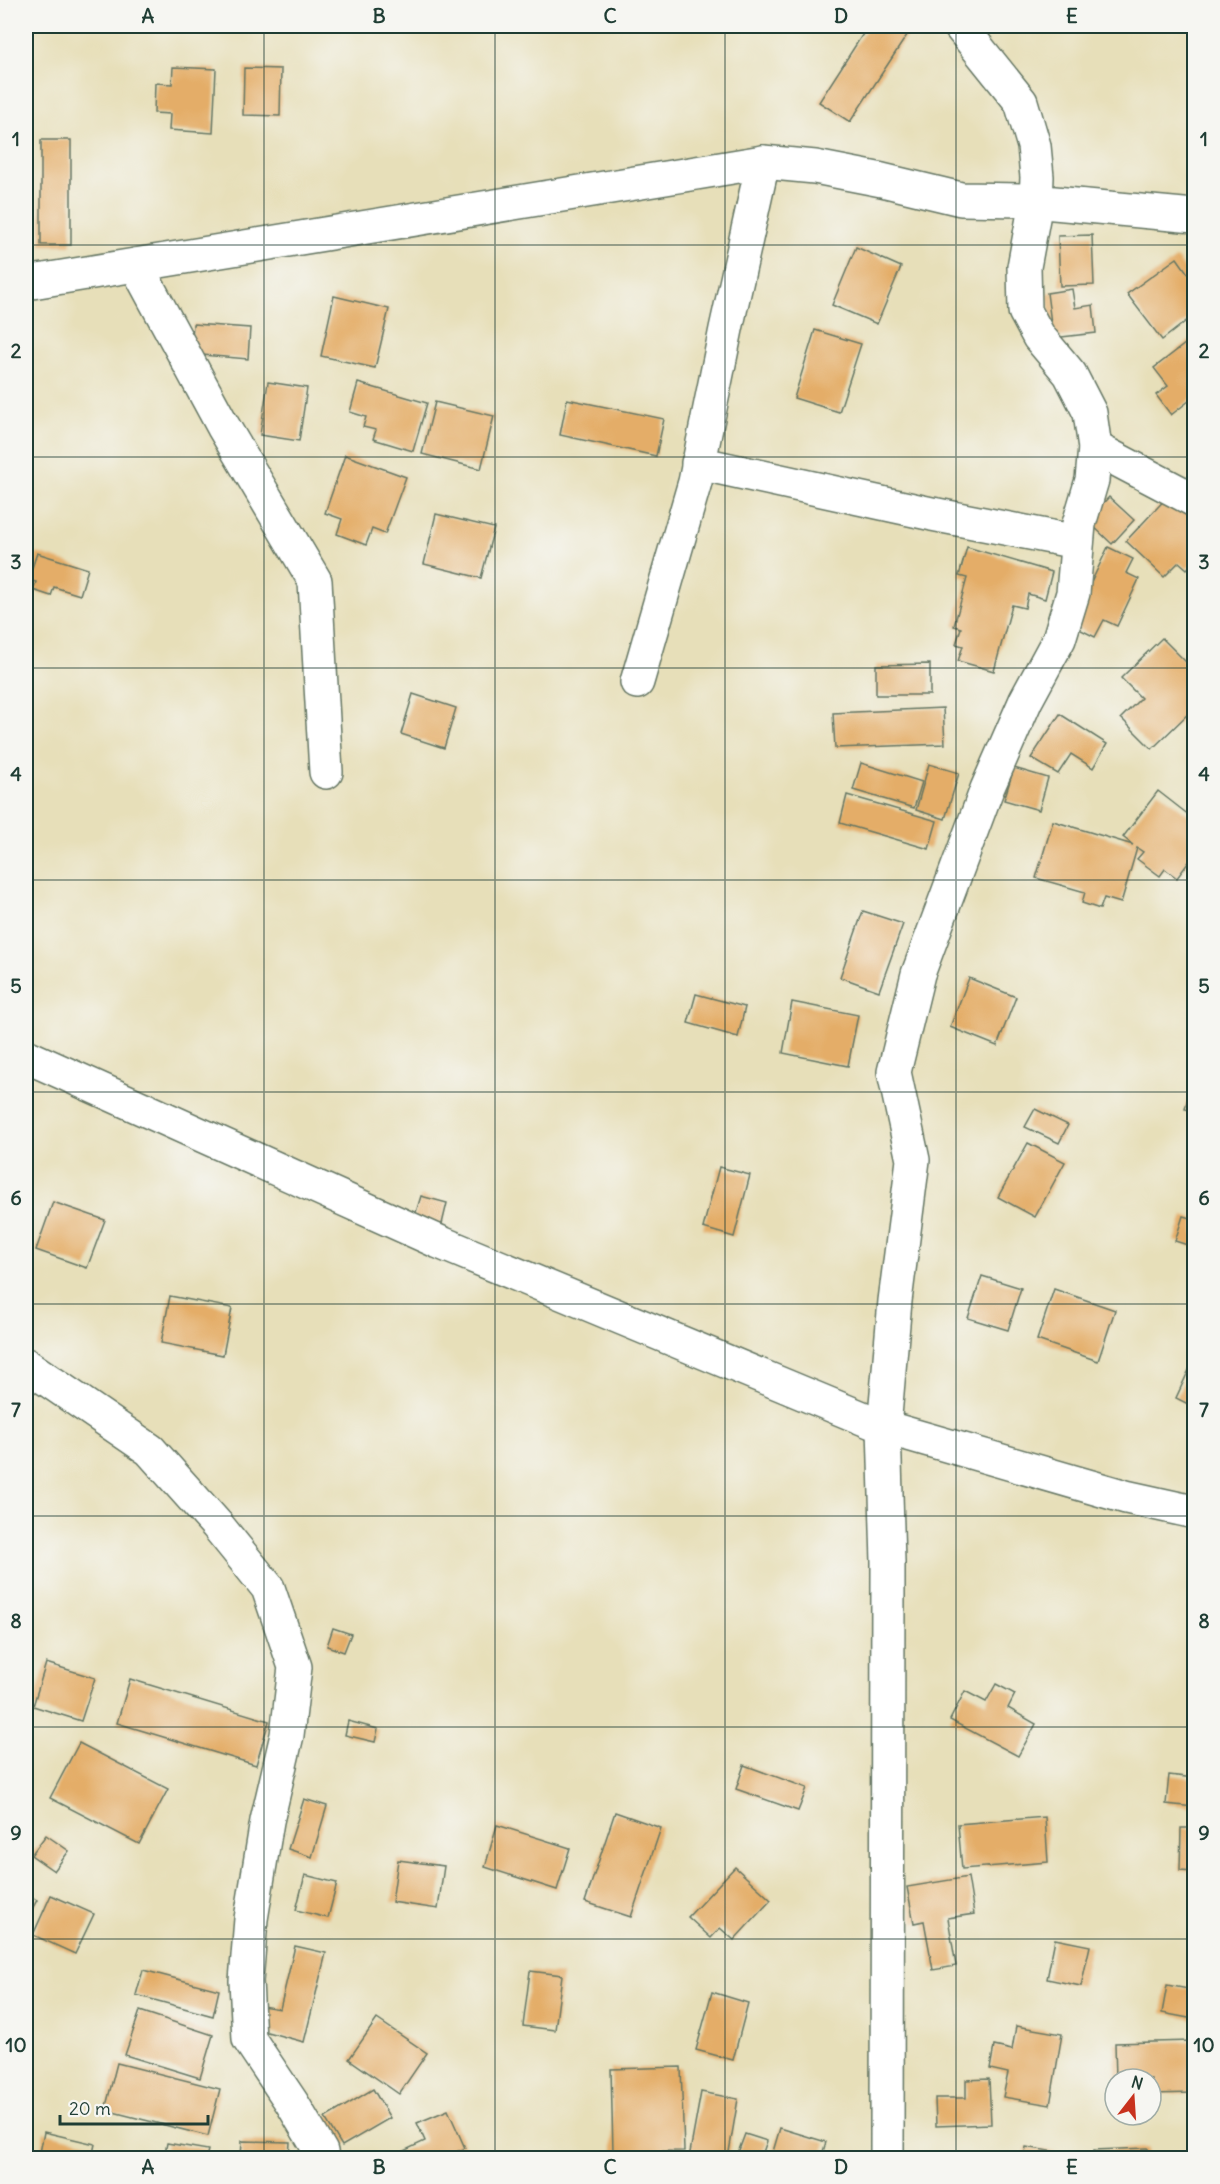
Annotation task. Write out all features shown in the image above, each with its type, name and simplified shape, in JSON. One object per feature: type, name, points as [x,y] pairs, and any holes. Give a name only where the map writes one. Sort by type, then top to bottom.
[{"type":"street","points":[[886,2158],[889,1670],[884,1427],[912,1160],[894,1072],[918,974],[987,789],[1026,700],[1059,639],[1073,593],[1079,524],[1092,480],[1095,448],[1090,413],[1070,374],[1039,337],[1025,311],[1024,267],[1036,202],[1037,177],[1034,146],[1021,102],[960,26]]},
{"type":"street","points":[[637,682],[695,482],[763,162]]},
{"type":"street","points":[[26,284],[763,162],[815,167],[961,199],[1036,202],[1194,216]]},
{"type":"street","points":[[136,265],[223,426],[315,581],[326,772]]},
{"type":"street","points":[[1095,448],[1194,500]]},
{"type":"street","points":[[698,463],[932,514],[1077,542]]},
{"type":"street","points":[[26,1056],[439,1242],[884,1427],[1126,1497],[1194,1512]]},
{"type":"street","points":[[26,1365],[150,1450],[268,1588],[295,1667],[286,1735],[267,1821],[251,1919],[246,1981],[249,2039],[292,2103],[321,2152],[322,2158]]},
{"type":"building","points":[[868,26],[905,26],[911,29],[850,122],[819,102]]},
{"type":"building","points":[[173,67],[216,69],[213,133],[169,130],[170,114],[154,113],[155,83],[172,84]]},
{"type":"building","points":[[244,68],[281,69],[280,116],[243,115]]},
{"type":"building","points":[[41,140],[71,140],[71,245],[41,245]]},
{"type":"building","points":[[1092,235],[1094,285],[1060,286],[1058,236]]},
{"type":"building","points":[[856,247],[901,267],[877,324],[832,305]]},
{"type":"building","points":[[1177,258],[1194,282],[1194,315],[1162,340],[1127,294]]},
{"type":"building","points":[[1072,289],[1075,308],[1093,305],[1096,333],[1053,338],[1047,293]]},
{"type":"building","points":[[334,296],[389,309],[375,368],[321,356]]},
{"type":"building","points":[[193,324],[250,328],[248,359],[191,354]]},
{"type":"building","points":[[815,330],[861,344],[839,412],[794,398]]},
{"type":"building","points":[[1194,337],[1194,397],[1171,415],[1156,395],[1168,386],[1154,368]]},
{"type":"building","points":[[268,382],[307,388],[299,441],[260,435]]},
{"type":"building","points":[[358,383],[427,403],[413,451],[373,439],[376,430],[363,427],[366,417],[350,412]]},
{"type":"building","points":[[567,399],[664,419],[656,456],[560,435]]},
{"type":"building","points":[[435,402],[494,416],[481,469],[422,454]]},
{"type":"building","points":[[345,455],[406,477],[385,534],[372,529],[366,545],[337,534],[342,519],[325,513]]},
{"type":"building","points":[[1172,492],[1194,513],[1194,562],[1187,569],[1179,562],[1164,577],[1126,541]]},
{"type":"building","points":[[1109,497],[1134,520],[1112,544],[1087,520]]},
{"type":"building","points":[[436,514],[494,528],[481,578],[424,564]]},
{"type":"building","points":[[967,547],[1052,572],[1045,599],[1028,594],[1025,608],[1012,605],[994,671],[958,661],[963,646],[956,644],[961,628],[954,626],[967,578],[959,576]]},
{"type":"building","points":[[1108,547],[1133,559],[1126,573],[1139,579],[1117,626],[1104,620],[1095,637],[1071,625]]},
{"type":"building","points":[[37,553],[88,569],[80,595],[54,587],[51,596],[33,590],[36,582],[28,580]]},
{"type":"building","points":[[1162,638],[1194,670],[1194,708],[1152,749],[1121,718],[1141,698],[1121,678]]},
{"type":"building","points":[[930,664],[930,695],[876,695],[876,665]]},
{"type":"building","points":[[413,694],[456,708],[444,748],[401,734]]},
{"type":"building","points":[[943,708],[945,744],[835,748],[833,713]]},
{"type":"building","points":[[1060,714],[1107,744],[1093,768],[1071,754],[1058,774],[1031,758]]},
{"type":"building","points":[[861,763],[922,782],[914,808],[853,790]]},
{"type":"building","points":[[929,764],[959,773],[945,819],[916,810]]},
{"type":"building","points":[[1014,768],[1048,778],[1039,810],[1004,800]]},
{"type":"building","points":[[1158,791],[1194,819],[1194,855],[1177,878],[1165,869],[1160,876],[1137,859],[1143,852],[1137,848],[1121,903],[1104,898],[1100,909],[1082,903],[1085,892],[1036,878],[1053,821],[1133,845],[1123,837]]},
{"type":"building","points":[[847,795],[937,821],[929,849],[840,823]]},
{"type":"building","points":[[863,911],[903,924],[879,991],[840,977]]},
{"type":"building","points":[[969,978],[1016,997],[997,1046],[950,1027]]},
{"type":"building","points":[[696,994],[745,1007],[738,1037],[688,1023]]},
{"type":"building","points":[[792,1002],[858,1015],[848,1066],[783,1053]]},
{"type":"building","points":[[1190,1090],[1194,1091],[1194,1111],[1185,1109]]},
{"type":"building","points":[[1035,1109],[1068,1125],[1059,1143],[1025,1127]]},
{"type":"building","points":[[1028,1143],[1065,1162],[1035,1217],[998,1197]]},
{"type":"building","points":[[719,1167],[750,1175],[734,1237],[703,1228]]},
{"type":"building","points":[[421,1196],[447,1203],[441,1228],[413,1222]]},
{"type":"building","points":[[53,1202],[105,1220],[87,1268],[36,1250]]},
{"type":"building","points":[[1183,1216],[1194,1219],[1194,1247],[1175,1241]]},
{"type":"building","points":[[982,1276],[1021,1288],[1008,1330],[968,1318]]},
{"type":"building","points":[[1054,1289],[1115,1310],[1098,1361],[1037,1340]]},
{"type":"building","points":[[170,1296],[232,1308],[223,1355],[161,1343]]},
{"type":"building","points":[[1194,1359],[1194,1407],[1176,1398]]},
{"type":"building","points":[[333,1628],[351,1634],[344,1652],[327,1646]]},
{"type":"building","points":[[46,1663],[95,1678],[81,1721],[33,1706]]},
{"type":"building","points":[[130,1679],[269,1721],[256,1765],[117,1723]]},
{"type":"building","points":[[996,1684],[1015,1694],[1008,1708],[1036,1724],[1018,1756],[950,1720],[965,1691],[986,1702]]},
{"type":"building","points":[[348,1721],[378,1729],[375,1742],[345,1735]]},
{"type":"building","points":[[79,1743],[168,1789],[139,1844],[50,1798]]},
{"type":"building","points":[[744,1765],[807,1788],[798,1811],[736,1789]]},
{"type":"building","points":[[1169,1775],[1194,1778],[1194,1807],[1166,1804]]},
{"type":"building","points":[[304,1799],[327,1806],[312,1857],[288,1849]]},
{"type":"building","points":[[615,1812],[661,1828],[631,1917],[585,1902]]},
{"type":"building","points":[[1045,1817],[1048,1862],[962,1869],[958,1824]]},
{"type":"building","points":[[497,1825],[570,1848],[557,1890],[485,1867]]},
{"type":"building","points":[[1181,1828],[1194,1828],[1194,1871],[1180,1870]]},
{"type":"building","points":[[46,1835],[69,1851],[54,1871],[31,1855]]},
{"type":"building","points":[[398,1860],[444,1866],[438,1909],[392,1902]]},
{"type":"building","points":[[735,1867],[771,1900],[734,1940],[720,1928],[711,1938],[688,1917]]},
{"type":"building","points":[[305,1875],[337,1883],[328,1918],[296,1910]]},
{"type":"building","points":[[968,1877],[974,1914],[948,1918],[956,1966],[933,1970],[924,1921],[914,1923],[907,1887]]},
{"type":"building","points":[[26,1894],[37,1900],[26,1920]]},
{"type":"building","points":[[51,1895],[94,1914],[75,1954],[33,1935]]},
{"type":"building","points":[[1055,1939],[1090,1946],[1081,1986],[1047,1979]]},
{"type":"building","points":[[295,1946],[326,1953],[304,2042],[256,2029],[262,2006],[280,2009]]},
{"type":"building","points":[[143,1970],[219,1990],[213,2016],[136,1995]]},
{"type":"building","points":[[530,1971],[562,1975],[555,2030],[523,2026]]},
{"type":"building","points":[[1167,1985],[1194,1990],[1194,2019],[1162,2013]]},
{"type":"building","points":[[712,1992],[748,2003],[733,2060],[696,2050]]},
{"type":"building","points":[[140,2011],[213,2035],[200,2078],[125,2055]]},
{"type":"building","points":[[377,2019],[427,2053],[399,2094],[349,2059]]},
{"type":"building","points":[[1016,2026],[1062,2034],[1050,2105],[1003,2097],[1008,2073],[990,2069],[994,2046],[1012,2050]]},
{"type":"building","points":[[1192,2041],[1194,2093],[1163,2094],[1163,2067],[1116,2067],[1115,2043]]},
{"type":"building","points":[[117,2063],[220,2089],[208,2136],[105,2110]]},
{"type":"building","points":[[681,2067],[684,2151],[613,2152],[611,2069]]},
{"type":"building","points":[[989,2079],[991,2124],[936,2126],[935,2098],[966,2098],[966,2080]]},
{"type":"building","points":[[373,2089],[390,2118],[342,2146],[325,2118]]},
{"type":"building","points":[[701,2092],[738,2099],[728,2158],[689,2158]]},
{"type":"building","points":[[448,2110],[465,2148],[443,2158],[399,2158],[397,2154],[425,2141],[417,2123]]},
{"type":"building","points":[[780,2128],[826,2142],[821,2158],[782,2158],[772,2155]]},
{"type":"building","points":[[44,2132],[95,2144],[92,2158],[39,2158]]},
{"type":"building","points":[[745,2134],[767,2141],[761,2158],[736,2158]]},
{"type":"building","points":[[242,2141],[290,2142],[289,2158],[241,2158]]},
{"type":"building","points":[[167,2143],[208,2150],[206,2158],[164,2158]]},
{"type":"building","points":[[1026,2147],[1055,2152],[1054,2158],[1024,2158]]},
{"type":"building","points":[[1148,2148],[1148,2158],[1094,2158],[1094,2150]]}]
